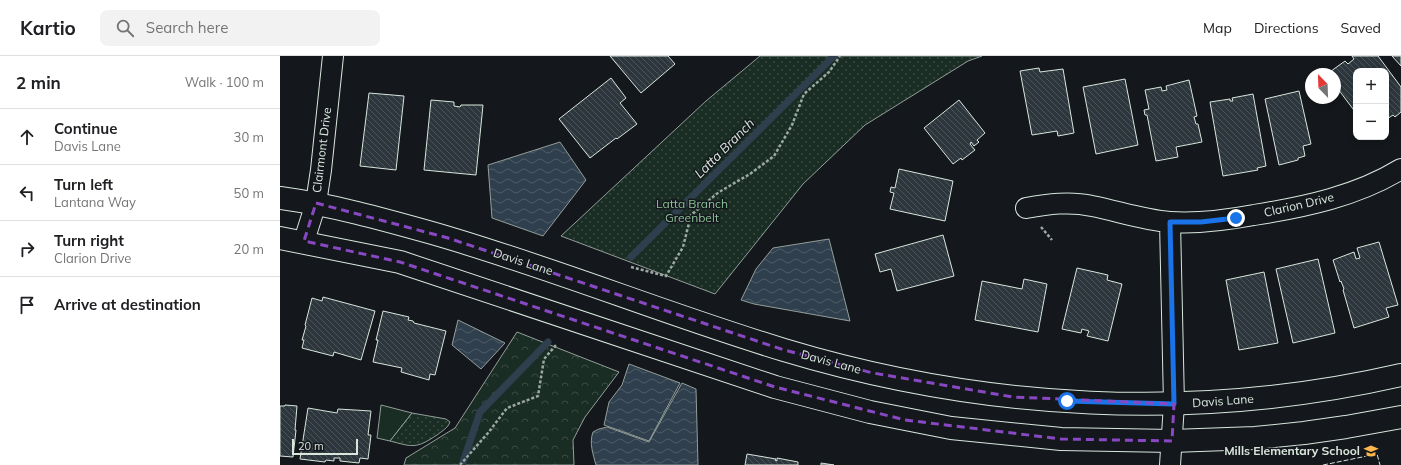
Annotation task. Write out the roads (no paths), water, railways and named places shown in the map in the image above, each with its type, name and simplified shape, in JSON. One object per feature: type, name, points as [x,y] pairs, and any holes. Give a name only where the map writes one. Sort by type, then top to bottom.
[{"type":"street","name":"Clairmont Drive","points":[[304,242],[316,203],[333,56]]},
{"type":"street","name":"Clarion Drive","points":[[1026,208],[1052,204],[1073,203],[1170,222],[1201,222],[1277,211],[1323,201],[1360,190],[1401,168]]},
{"type":"street","name":"Davis Lane","points":[[280,198],[316,203],[448,238],[532,264],[784,350],[873,373],[963,390],[1014,397],[1094,402],[1174,404],[1270,398],[1325,390],[1401,376]]},
{"type":"street","points":[[1170,222],[1174,404],[1170,465]]},
{"type":"street","points":[[280,238],[400,262],[768,385],[870,412],[951,428],[1061,439],[1172,442],[1255,438],[1304,433],[1401,417]]},
{"type":"water","points":[[560,142],[586,180],[543,236],[492,218],[488,165]]},
{"type":"water","points":[[829,239],[850,321],[754,304],[741,300],[756,269],[773,248]]},
{"type":"water","points":[[458,320],[505,343],[481,369],[452,345]]},
{"type":"water","points":[[629,364],[680,383],[649,441],[604,425],[609,402],[622,385]]},
{"type":"water","points":[[682,383],[696,389],[698,465],[596,465],[591,444],[593,432],[607,427],[649,442]]},
{"type":"waterway","name":"Latta Branch","points":[[631,257],[834,56]]},
{"type":"waterway","name":"Latta Branch","points":[[462,465],[480,412],[548,342]]},
{"type":"place","name":"Mills Elementary School","points":[[1371,451]]},
{"type":"park label","name":"Latta Branch Greenbelt","points":[[692,211]]}]
